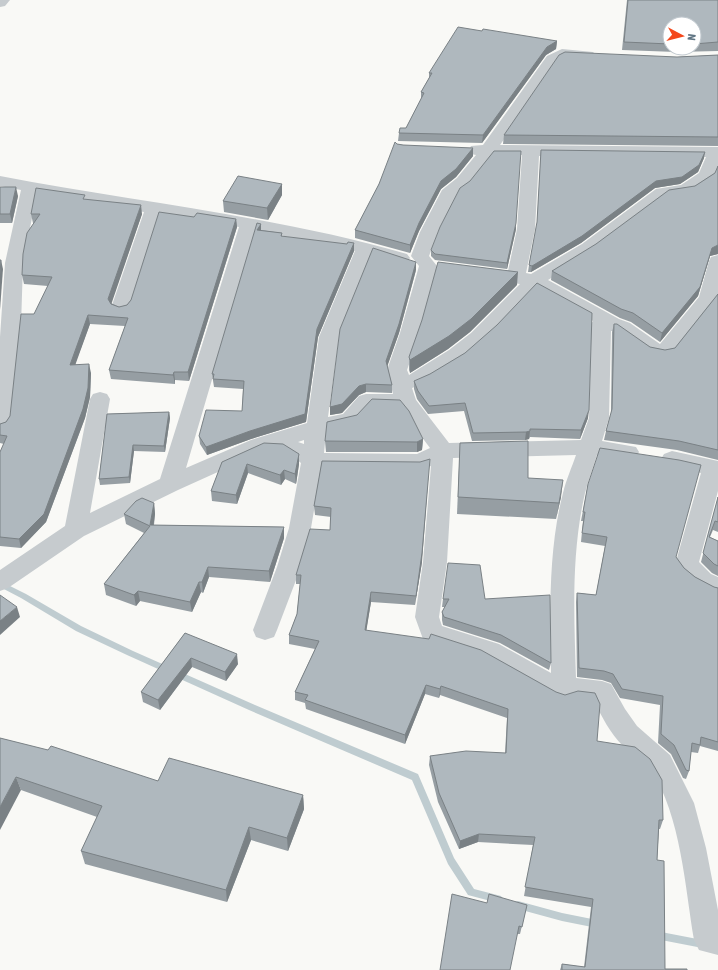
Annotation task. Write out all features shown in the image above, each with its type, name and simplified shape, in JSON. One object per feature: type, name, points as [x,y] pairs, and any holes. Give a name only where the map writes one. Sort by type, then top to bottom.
[{"type":"street","points":[[0,3],[3,0]]},
{"type":"street","points":[[435,267],[420,256],[429,232],[451,190],[462,182],[488,150],[552,59],[562,54],[600,55]]},
{"type":"street","points":[[3,576],[76,530],[170,484],[260,446],[316,428],[350,420],[366,401],[403,393],[419,379],[462,350],[489,326],[525,279],[588,248],[662,193],[686,189],[693,185],[706,176],[718,152],[458,149]]},
{"type":"street","points":[[525,279],[526,229],[531,150]]},
{"type":"street","points":[[0,181],[154,208],[249,222],[366,247],[435,267]]},
{"type":"street","points":[[0,425],[11,326],[14,263],[30,187]]},
{"type":"street","points":[[121,308],[154,208]]},
{"type":"street","points":[[170,484],[249,222]]},
{"type":"street","points":[[265,630],[289,567],[300,528],[312,461],[329,337],[366,247]]},
{"type":"street","points":[[564,692],[562,607],[566,549],[574,493],[599,418],[601,324],[621,326],[653,350],[665,351],[708,298],[718,260]]},
{"type":"street","points":[[435,267],[397,370],[403,393],[442,451],[435,562],[427,617],[432,632],[490,651],[564,692],[576,688],[602,691],[615,718],[634,739],[660,761],[680,798],[709,940],[718,941]]},
{"type":"street","points":[[472,272],[525,279],[614,325]]},
{"type":"street","points":[[76,530],[100,399]]},
{"type":"street","points":[[277,441],[303,453],[312,461],[420,462],[442,451],[590,447],[677,459],[715,469],[687,565],[703,580],[718,587]]},
{"type":"building","points":[[628,0],[718,0],[718,42],[702,43],[702,16],[662,16],[662,44],[624,42]]},
{"type":"building","points":[[458,27],[482,31],[483,29],[557,41],[547,47],[483,135],[399,133],[400,128],[406,128],[424,93],[421,92],[432,73],[429,73]]},
{"type":"building","points":[[565,52],[677,57],[718,55],[718,137],[504,135],[559,55]]},
{"type":"building","points":[[395,142],[403,145],[473,148],[456,169],[441,181],[419,223],[410,245],[355,230],[379,184]]},
{"type":"building","points":[[541,150],[705,152],[699,165],[682,177],[656,181],[582,236],[532,266],[529,265],[537,222]]},
{"type":"building","points":[[494,151],[521,151],[516,223],[507,263],[435,254],[431,250],[440,227],[460,188],[470,181]]},
{"type":"building","points":[[718,166],[718,245],[712,248],[700,287],[662,333],[633,313],[621,309],[552,271],[596,244],[669,190],[695,186],[715,173]]},
{"type":"building","points":[[238,176],[282,184],[267,208],[223,201]]},
{"type":"building","points":[[0,187],[16,187],[10,214],[0,214]]},
{"type":"building","points":[[36,188],[85,195],[83,199],[141,205],[108,299],[111,304],[119,307],[127,305],[131,300],[159,212],[194,217],[197,213],[236,219],[188,372],[174,372],[173,375],[109,370],[128,318],[88,315],[70,365],[89,364],[88,388],[83,409],[44,514],[19,539],[0,537],[0,452],[7,436],[0,435],[0,424],[6,422],[10,416],[21,314],[34,314],[52,277],[22,275],[23,254],[27,233],[40,214],[31,214]]},
{"type":"building","points":[[257,223],[261,224],[257,230],[282,233],[281,236],[347,244],[348,242],[354,243],[317,329],[305,414],[250,431],[206,447],[199,436],[206,410],[242,411],[244,381],[213,379],[214,374],[212,374]]},
{"type":"building","points":[[373,248],[416,262],[399,324],[386,361],[392,385],[366,384],[359,386],[342,404],[330,407],[340,329]]},
{"type":"building","points":[[438,262],[518,272],[471,319],[449,336],[410,360],[409,357],[422,320]]},
{"type":"building","points":[[537,283],[592,313],[589,410],[581,430],[530,429],[530,431],[526,432],[473,433],[465,403],[429,406],[418,391],[414,381],[430,374],[465,353],[497,325]]},
{"type":"building","points":[[718,294],[718,450],[679,441],[606,431],[612,409],[614,324],[617,324],[650,347],[665,350],[675,348]]},
{"type":"building","points":[[372,399],[400,400],[409,411],[423,439],[417,442],[325,441],[327,422],[357,415]]},
{"type":"building","points":[[169,412],[164,446],[133,445],[129,477],[99,479],[107,414]]},
{"type":"building","points":[[528,441],[528,478],[563,480],[559,503],[458,497],[460,443]]},
{"type":"building","points":[[264,443],[283,444],[299,454],[295,474],[284,470],[280,475],[247,464],[236,495],[211,491],[222,462]]},
{"type":"building","points":[[600,448],[679,460],[701,465],[676,557],[684,568],[695,577],[718,588],[718,742],[701,737],[700,745],[692,743],[689,771],[686,770],[674,745],[661,734],[663,696],[622,689],[613,674],[604,671],[579,668],[577,593],[596,595],[607,537],[582,533],[585,512],[583,512],[588,484]]},
{"type":"building","points":[[430,459],[422,553],[416,596],[371,592],[365,630],[429,639],[431,634],[481,650],[556,692],[565,695],[578,691],[595,693],[600,704],[597,741],[635,747],[650,759],[662,780],[663,820],[659,820],[657,860],[664,861],[665,969],[687,970],[562,970],[562,964],[585,967],[593,899],[525,887],[535,837],[479,834],[460,841],[439,793],[430,756],[466,751],[506,753],[508,709],[441,686],[440,689],[426,685],[405,735],[305,700],[308,695],[295,692],[319,641],[289,635],[297,614],[301,575],[296,575],[310,529],[330,530],[331,508],[314,506],[322,461],[420,462]]},
{"type":"building","points":[[718,497],[718,522],[715,521],[709,537],[718,541],[718,566],[703,553]]},
{"type":"building","points":[[142,498],[154,503],[150,525],[284,527],[269,571],[208,567],[202,582],[199,582],[190,602],[138,591],[134,595],[104,584],[150,526],[124,514],[136,501]]},
{"type":"building","points":[[448,563],[480,565],[485,599],[550,595],[551,663],[501,635],[444,617],[442,612],[449,599],[443,599]]},
{"type":"building","points":[[0,595],[17,607],[0,621]]},
{"type":"building","points":[[185,633],[237,654],[225,672],[191,658],[158,700],[141,692]]},
{"type":"building","points":[[0,738],[48,750],[51,746],[158,781],[169,758],[303,795],[287,838],[249,827],[226,890],[81,851],[102,806],[16,777],[0,807]]},
{"type":"building","points":[[452,894],[487,903],[489,894],[527,905],[522,927],[519,926],[510,970],[440,970]]},
{"type":"waterway","points":[[0,584],[67,622],[130,653],[415,777],[451,861],[471,892],[498,899]]},
{"type":"waterway","points":[[518,905],[562,917],[597,924]]},
{"type":"waterway","points":[[656,935],[718,947]]}]
